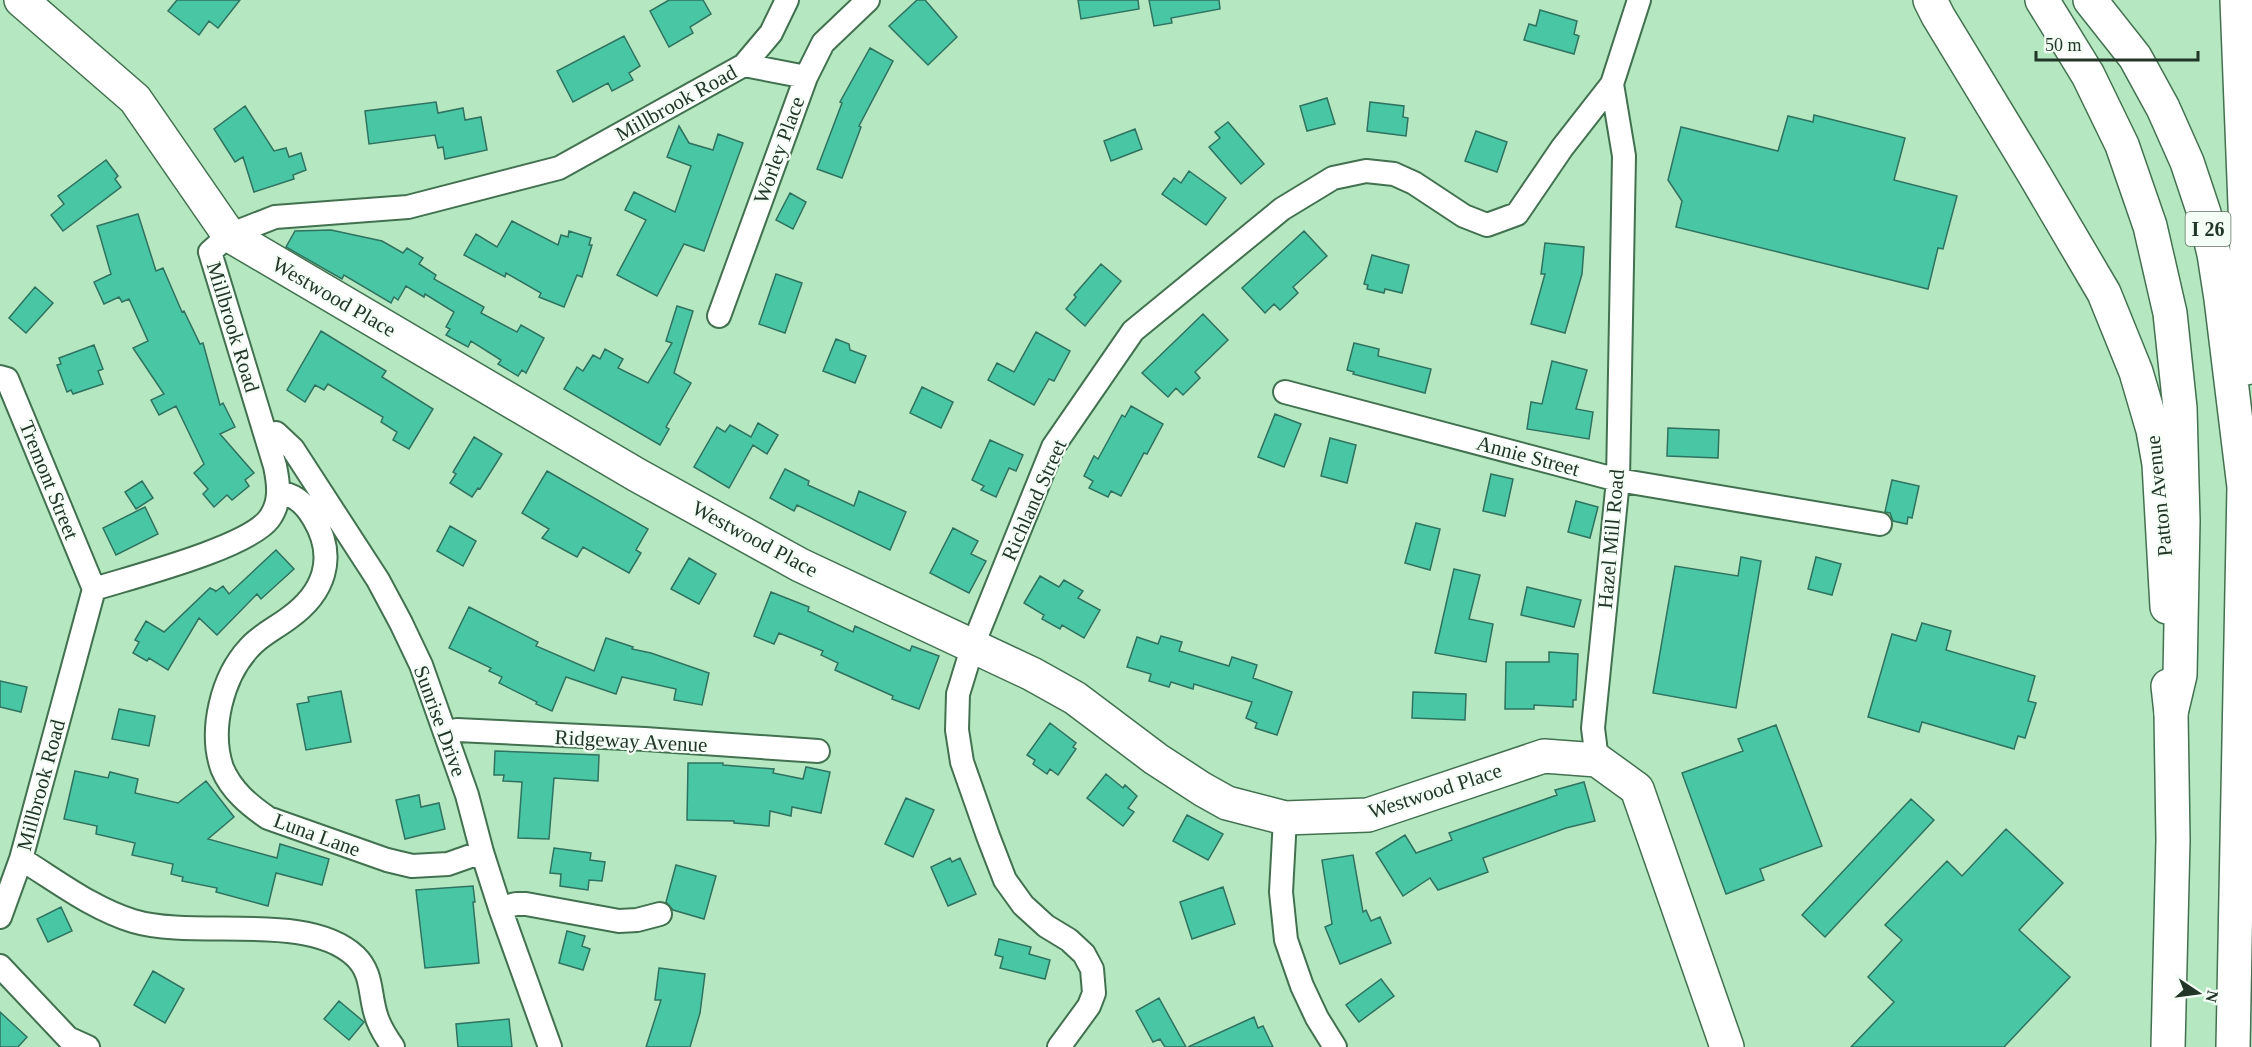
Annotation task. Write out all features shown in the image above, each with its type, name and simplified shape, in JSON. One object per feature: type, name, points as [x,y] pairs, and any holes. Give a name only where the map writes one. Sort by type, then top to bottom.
[{"type":"main road","name":"Westwood Place","points":[[21,0],[135,99],[229,235],[637,475],[800,566],[973,645],[1075,698],[1156,759],[1202,789],[1227,802],[1285,818],[1368,815],[1544,756],[1597,760]]},
{"type":"main road","name":"Patton Avenue","points":[[1930,0],[2104,293],[2136,372],[2153,430],[2159,464],[2166,565],[2166,674],[2171,713],[2172,840],[2168,1047]]},
{"type":"main road","points":[[2042,0],[2088,75],[2121,145],[2150,226],[2170,313],[2180,408],[2183,509],[2180,675],[2171,713]]},
{"type":"main road","name":"I 26","points":[[2090,0],[2135,57],[2163,108],[2187,162],[2204,213],[2219,287],[2244,487],[2233,1047]]},
{"type":"main road","points":[[2237,0],[2248,282],[2244,487]]},
{"type":"main road","points":[[1597,760],[1637,789],[1722,1035],[1748,1047]]},
{"type":"street","name":"Millbrook Road","points":[[279,493],[275,466],[210,252],[229,235],[275,217],[408,207],[559,168],[744,65],[771,33],[787,0]]},
{"type":"street","name":"Worley Place","points":[[719,316],[806,77],[823,43],[868,0]]},
{"type":"street","name":"Hazel Mill Road","points":[[1597,760],[1593,728],[1618,480],[1624,156],[1612,84],[1639,0]]},
{"type":"street","points":[[744,65],[806,77]]},
{"type":"street","name":"Richland Street","points":[[1059,1047],[1089,1006],[1094,993],[1092,969],[1084,954],[1069,940],[1046,926],[1023,905],[1005,880],[962,762],[957,730],[958,694],[973,645],[1053,447],[1133,331],[1274,216],[1334,178],[1366,171],[1394,174],[1413,183],[1464,216],[1487,225],[1517,214],[1562,148],[1612,84]]},
{"type":"street","name":"Tremont Street","points":[[0,376],[7,379],[94,589]]},
{"type":"street","name":"Annie Street","points":[[1285,392],[1618,480],[1880,524]]},
{"type":"street","name":"Sunrise Drive","points":[[266,435],[276,433],[293,449],[378,580],[421,665],[467,795],[500,908],[550,1047]]},
{"type":"street","points":[[94,589],[222,548],[260,528],[268,521],[279,493]]},
{"type":"street","name":"Luna Lane","points":[[279,493],[292,495],[300,501],[314,519],[322,540],[326,563],[321,584],[306,604],[249,648],[231,676],[217,722],[222,768],[231,784],[252,808],[268,818],[387,860],[412,866],[432,867],[482,852]]},
{"type":"street","name":"Millbrook Road","points":[[0,917],[21,859],[94,589]]},
{"type":"street","name":"Ridgeway Avenue","points":[[445,733],[457,730],[645,739],[818,752]]},
{"type":"street","points":[[1285,818],[1281,892],[1286,940],[1312,1007],[1335,1047]]},
{"type":"street","points":[[21,859],[92,902],[134,921],[159,927],[297,932],[338,944],[355,956],[366,970],[372,986],[375,1014],[384,1035],[393,1047]]},
{"type":"street","points":[[500,908],[526,904],[619,921],[637,920],[660,914]]},
{"type":"street","points":[[0,966],[68,1038],[88,1047]]},
{"type":"building","points":[[177,0],[240,0],[218,28],[209,21],[199,35],[168,11]]},
{"type":"building","points":[[669,0],[703,0],[711,14],[690,27],[693,33],[669,47],[650,11]]},
{"type":"building","points":[[917,0],[925,0],[957,37],[928,65],[889,26]]},
{"type":"building","points":[[1078,0],[1138,0],[1139,9],[1081,19]]},
{"type":"building","points":[[1149,0],[1219,0],[1220,9],[1171,18],[1172,23],[1154,26]]},
{"type":"building","points":[[1540,10],[1577,21],[1574,34],[1579,36],[1574,54],[1524,40],[1529,24],[1536,26]]},
{"type":"building","points":[[624,36],[640,66],[629,73],[633,80],[612,91],[608,83],[573,102],[557,71]]},
{"type":"building","points":[[870,48],[893,61],[859,126],[861,127],[842,178],[817,169],[842,103],[840,102]]},
{"type":"building","points":[[1327,98],[1335,124],[1307,131],[1300,106]]},
{"type":"building","points":[[436,102],[438,113],[463,108],[465,120],[481,117],[487,150],[445,159],[443,147],[438,148],[435,135],[369,144],[365,111]]},
{"type":"building","points":[[1370,102],[1404,106],[1403,117],[1408,118],[1406,136],[1367,131]]},
{"type":"building","points":[[245,106],[274,151],[286,148],[289,157],[301,153],[306,170],[293,175],[294,179],[254,192],[243,157],[235,162],[214,129]]},
{"type":"building","points":[[1814,115],[1905,138],[1894,180],[1957,196],[1943,249],[1938,248],[1928,289],[1676,227],[1682,201],[1668,180],[1681,127],[1778,151],[1788,116],[1813,122]]},
{"type":"building","points":[[1228,122],[1264,164],[1241,184],[1209,147],[1220,138],[1215,132]]},
{"type":"building","points":[[679,126],[689,143],[713,150],[718,134],[743,143],[704,251],[684,244],[657,296],[617,275],[646,220],[625,210],[634,192],[675,212],[691,166],[667,157]]},
{"type":"building","points":[[1135,129],[1142,149],[1111,161],[1104,141]]},
{"type":"building","points":[[1476,131],[1507,142],[1497,172],[1465,161]]},
{"type":"building","points":[[106,160],[118,176],[115,179],[121,187],[63,231],[51,215],[64,204],[58,196]]},
{"type":"building","points":[[1189,171],[1226,198],[1206,225],[1162,194],[1174,178],[1181,183]]},
{"type":"building","points":[[790,193],[806,202],[793,229],[776,220]]},
{"type":"building","points":[[138,214],[156,271],[163,268],[182,312],[184,311],[200,344],[203,343],[220,405],[223,403],[235,427],[220,434],[254,473],[245,480],[249,486],[232,500],[227,495],[214,507],[203,494],[208,489],[194,473],[204,464],[176,406],[159,415],[151,400],[164,394],[133,348],[148,341],[129,299],[122,302],[119,297],[104,304],[94,282],[111,274],[97,226]]},
{"type":"building","points":[[512,221],[558,245],[561,235],[568,237],[569,231],[591,238],[589,245],[592,245],[582,277],[577,275],[564,307],[539,297],[541,293],[506,273],[505,277],[464,255],[476,234],[497,247]]},
{"type":"building","points":[[331,230],[382,241],[403,253],[407,248],[423,258],[419,264],[436,275],[434,279],[484,307],[481,313],[517,332],[521,325],[544,338],[526,373],[522,370],[518,376],[498,364],[501,360],[471,341],[468,347],[446,335],[450,329],[446,327],[454,312],[425,294],[424,297],[406,286],[398,300],[394,297],[391,303],[344,275],[342,279],[286,247],[295,231]]},
{"type":"building","points":[[1304,231],[1327,256],[1293,287],[1298,293],[1280,310],[1274,304],[1265,313],[1242,288]]},
{"type":"building","points":[[1545,243],[1584,247],[1582,274],[1565,333],[1531,324],[1545,274],[1541,274]]},
{"type":"building","points":[[1372,255],[1409,265],[1402,293],[1385,289],[1384,293],[1367,289],[1368,285],[1364,284]]},
{"type":"building","points":[[1101,264],[1121,281],[1085,326],[1066,309],[1076,297],[1074,295]]},
{"type":"building","points":[[776,274],[802,283],[785,333],[759,324]]},
{"type":"building","points":[[35,287],[53,303],[26,333],[9,318]]},
{"type":"building","points":[[677,306],[693,311],[674,373],[691,383],[666,427],[669,429],[660,445],[564,389],[577,367],[583,371],[593,355],[600,359],[605,349],[623,359],[618,368],[648,383],[672,343],[666,341]]},
{"type":"building","points":[[1203,314],[1228,340],[1195,372],[1200,378],[1183,395],[1176,388],[1168,397],[1142,373]]},
{"type":"building","points":[[321,331],[386,371],[382,377],[433,409],[409,449],[393,440],[397,432],[381,422],[383,417],[328,384],[324,390],[315,385],[305,402],[287,390]]},
{"type":"building","points":[[1036,332],[1070,351],[1054,381],[1049,379],[1034,405],[988,380],[997,363],[1014,372]]},
{"type":"building","points":[[836,339],[849,344],[850,350],[866,356],[855,383],[823,371]]},
{"type":"building","points":[[1354,343],[1379,349],[1378,356],[1431,369],[1425,393],[1353,374],[1354,372],[1347,370]]},
{"type":"building","points":[[94,345],[103,369],[98,371],[103,384],[73,394],[71,390],[67,392],[57,365],[61,364],[59,358]]},
{"type":"building","points":[[1552,361],[1587,370],[1576,409],[1593,412],[1589,439],[1527,429],[1531,402],[1542,404]]},
{"type":"building","points":[[922,387],[953,402],[941,428],[910,413]]},
{"type":"building","points":[[1131,406],[1163,424],[1121,496],[1111,491],[1108,497],[1089,488],[1093,481],[1084,476],[1094,456],[1098,459],[1122,415],[1125,417]]},
{"type":"building","points":[[1275,414],[1301,424],[1284,467],[1258,457]]},
{"type":"building","points":[[758,423],[778,435],[767,454],[753,445],[729,488],[694,467],[717,427],[725,432],[730,425],[751,437]]},
{"type":"building","points":[[1668,428],[1719,430],[1718,458],[1667,456]]},
{"type":"building","points":[[474,437],[502,454],[480,489],[478,488],[472,497],[450,483],[456,474],[453,472]]},
{"type":"building","points":[[1330,438],[1356,445],[1347,483],[1321,476]]},
{"type":"building","points":[[990,440],[1023,455],[1016,471],[1009,468],[996,497],[981,490],[984,486],[972,480]]},
{"type":"building","points":[[785,469],[809,481],[808,485],[854,506],[859,491],[906,512],[890,550],[797,505],[794,511],[770,498]]},
{"type":"building","points":[[547,471],[648,529],[636,550],[641,553],[629,573],[583,547],[577,557],[542,538],[549,529],[522,513]]},
{"type":"building","points":[[1491,474],[1513,479],[1505,516],[1483,511]]},
{"type":"building","points":[[1892,480],[1919,486],[1912,518],[1908,517],[1907,524],[1893,521],[1890,513],[1885,512]]},
{"type":"building","points":[[142,481],[153,498],[136,509],[125,492]]},
{"type":"building","points":[[1576,501],[1598,507],[1590,538],[1568,532]]},
{"type":"building","points":[[145,507],[158,534],[116,555],[103,528]]},
{"type":"building","points":[[1416,523],[1440,529],[1430,570],[1405,563]]},
{"type":"building","points":[[450,526],[476,541],[463,566],[437,551]]},
{"type":"building","points":[[953,528],[978,541],[971,554],[986,561],[969,593],[930,573]]},
{"type":"building","points":[[276,550],[294,569],[261,599],[257,594],[217,635],[199,618],[168,670],[149,658],[147,661],[133,653],[139,642],[135,640],[146,621],[164,632],[210,588],[215,592],[223,586],[229,594]]},
{"type":"building","points":[[1741,557],[1761,561],[1736,708],[1653,693],[1675,566],[1738,576]]},
{"type":"building","points":[[1816,557],[1841,564],[1832,595],[1808,589]]},
{"type":"building","points":[[689,558],[716,574],[699,604],[671,589]]},
{"type":"building","points":[[1454,569],[1480,575],[1469,619],[1493,624],[1486,662],[1435,653]]},
{"type":"building","points":[[1040,576],[1059,587],[1064,580],[1083,591],[1078,598],[1100,610],[1084,638],[1062,625],[1060,629],[1042,619],[1044,615],[1024,603]]},
{"type":"building","points":[[1527,587],[1581,600],[1574,627],[1521,615]]},
{"type":"building","points":[[771,592],[809,607],[808,611],[853,632],[855,626],[910,651],[912,646],[939,656],[919,709],[892,699],[893,696],[835,670],[838,663],[821,655],[823,651],[779,633],[774,644],[754,636]]},
{"type":"building","points":[[469,607],[538,642],[536,646],[594,671],[606,638],[633,647],[632,649],[651,653],[709,673],[702,705],[674,700],[676,689],[622,677],[616,694],[566,677],[552,711],[499,683],[502,677],[489,671],[491,668],[449,648]]},
{"type":"building","points":[[1922,623],[1951,631],[1946,650],[2035,676],[2028,701],[2036,703],[2025,738],[2018,736],[2014,749],[1922,722],[1919,732],[1868,717],[1892,634],[1916,641]]},
{"type":"building","points":[[1161,636],[1182,642],[1179,651],[1229,666],[1232,657],[1257,665],[1253,678],[1292,692],[1277,735],[1255,728],[1257,723],[1246,718],[1252,702],[1194,684],[1193,689],[1171,682],[1169,687],[1149,681],[1151,674],[1127,667],[1137,637],[1158,644]]},
{"type":"building","points":[[1549,652],[1578,654],[1576,700],[1573,700],[1573,707],[1534,705],[1534,709],[1505,709],[1506,662],[1549,662]]},
{"type":"building","points":[[0,681],[27,687],[21,712],[0,707]]},
{"type":"building","points":[[341,691],[351,742],[306,750],[297,704],[309,702],[308,697]]},
{"type":"building","points":[[1413,692],[1466,694],[1465,720],[1412,718]]},
{"type":"building","points":[[119,709],[155,716],[149,746],[112,739]]},
{"type":"building","points":[[1050,723],[1076,743],[1073,747],[1076,749],[1058,775],[1050,769],[1047,774],[1033,764],[1035,760],[1027,755]]},
{"type":"building","points":[[1776,725],[1822,846],[1760,869],[1764,880],[1726,894],[1682,773],[1743,751],[1738,739]]},
{"type":"building","points":[[495,751],[599,755],[598,781],[554,778],[549,839],[518,838],[522,782],[503,781],[504,775],[494,775]]},
{"type":"building","points":[[688,763],[723,763],[723,765],[774,769],[773,773],[803,779],[806,767],[830,772],[821,813],[792,807],[791,816],[770,811],[769,826],[734,823],[734,821],[687,820]]},
{"type":"building","points":[[75,771],[108,778],[110,772],[138,779],[135,793],[178,803],[206,781],[234,817],[208,839],[277,858],[280,844],[329,859],[322,885],[276,873],[268,906],[216,892],[217,888],[182,881],[183,877],[171,874],[173,864],[132,855],[135,843],[96,834],[97,826],[64,819]]},
{"type":"building","points":[[1106,774],[1123,788],[1125,785],[1137,796],[1128,808],[1134,812],[1123,826],[1087,798]]},
{"type":"building","points":[[1584,782],[1595,821],[1566,828],[1483,858],[1488,872],[1438,890],[1430,878],[1403,896],[1376,853],[1405,835],[1416,853],[1452,840],[1449,833],[1557,795],[1555,790]]},
{"type":"building","points":[[419,795],[421,807],[439,803],[445,829],[405,839],[396,800]]},
{"type":"building","points":[[906,798],[934,810],[913,857],[885,844]]},
{"type":"building","points":[[1911,799],[1934,820],[1825,937],[1802,915]]},
{"type":"building","points":[[1187,815],[1223,834],[1208,860],[1173,841]]},
{"type":"building","points":[[2006,829],[2063,883],[2019,930],[2070,977],[2004,1047],[1851,1047],[1894,1002],[1868,977],[1902,940],[1885,925],[1947,861],[1962,876]]},
{"type":"building","points":[[554,848],[591,853],[590,860],[605,862],[602,881],[589,880],[588,890],[560,886],[561,874],[550,873]]},
{"type":"building","points":[[1353,855],[1363,912],[1366,910],[1371,921],[1380,917],[1391,943],[1340,964],[1325,927],[1332,924],[1322,860]]},
{"type":"building","points":[[950,858],[952,862],[960,858],[976,894],[948,906],[931,867]]},
{"type":"building","points":[[676,865],[716,876],[704,919],[673,910],[666,902]]},
{"type":"building","points":[[473,886],[479,963],[425,968],[416,890]]},
{"type":"building","points":[[1223,887],[1235,924],[1192,939],[1180,902]]},
{"type":"building","points":[[61,907],[72,931],[48,942],[37,919]]},
{"type":"building","points":[[567,931],[585,936],[582,946],[590,949],[583,970],[559,963]]},
{"type":"building","points":[[999,939],[1031,947],[1029,954],[1050,960],[1045,979],[1000,968],[1003,957],[995,955]]},
{"type":"building","points":[[659,968],[705,974],[700,1013],[690,1047],[646,1047],[661,1000],[655,1000]]},
{"type":"building","points":[[153,971],[184,989],[165,1023],[134,1005]]},
{"type":"building","points":[[1381,979],[1394,996],[1359,1022],[1346,1005]]},
{"type":"building","points":[[1159,998],[1186,1047],[1165,1047],[1160,1039],[1153,1042],[1136,1011]]},
{"type":"building","points":[[339,1001],[364,1022],[349,1040],[324,1019]]},
{"type":"building","points":[[0,1012],[27,1037],[18,1047],[0,1047]]},
{"type":"building","points":[[1254,1017],[1258,1028],[1263,1026],[1273,1047],[1188,1047]]},
{"type":"building","points":[[509,1019],[512,1047],[458,1047],[456,1024]]}]
